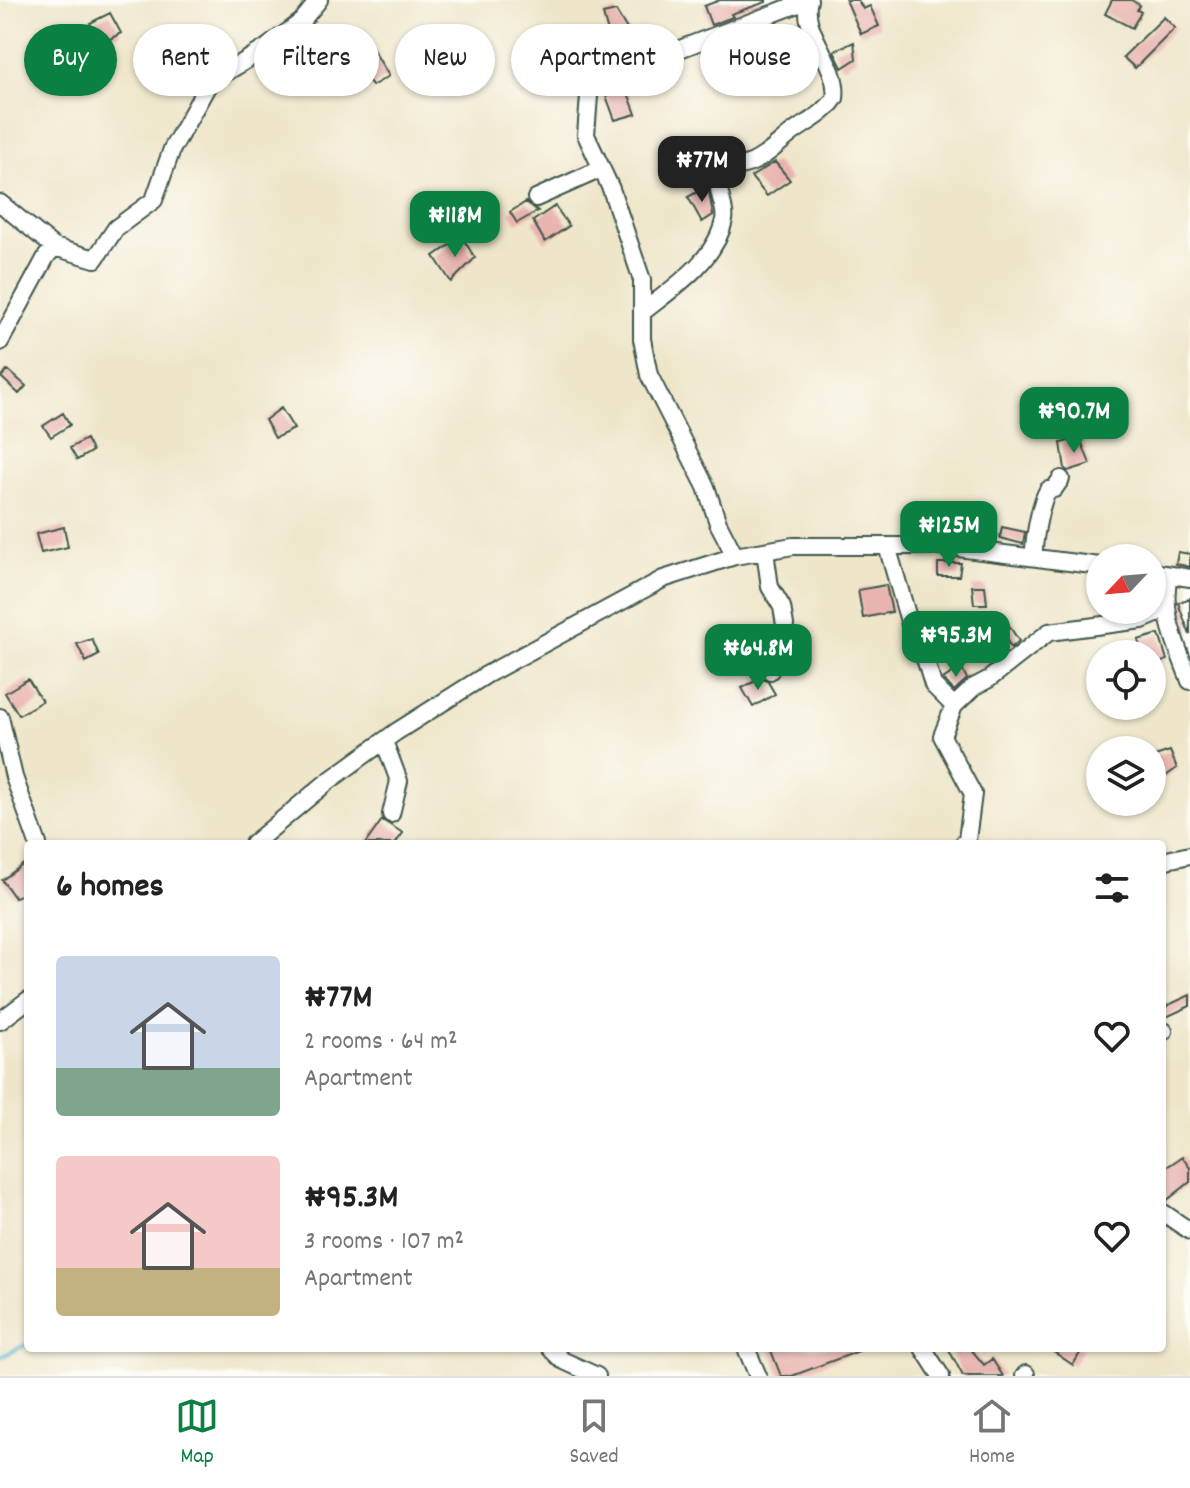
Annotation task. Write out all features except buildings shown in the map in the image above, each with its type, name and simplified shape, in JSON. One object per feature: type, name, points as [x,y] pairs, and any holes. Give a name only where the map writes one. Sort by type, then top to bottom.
[{"type":"street","points":[[0,203],[54,247],[95,259],[116,228],[154,200],[172,149],[209,83],[301,22],[319,0]]},
{"type":"street","points":[[644,311],[704,259],[717,238],[724,220],[719,186],[723,175],[736,166],[759,159],[797,129],[817,118],[835,98],[835,80],[807,18],[809,0],[590,83],[586,135],[631,243],[642,280],[642,339],[649,375],[706,487],[718,523],[735,556]]},
{"type":"street","points":[[536,198],[601,169]]},
{"type":"street","points":[[0,342],[54,247]]},
{"type":"street","points":[[1034,557],[1034,538],[1038,533],[1043,498],[1061,479]]},
{"type":"street","points":[[258,840],[326,783],[384,741],[486,675],[663,579],[735,556],[793,546],[942,546],[1086,564]]},
{"type":"street","points":[[887,546],[911,628],[921,645],[933,685],[954,706]]},
{"type":"street","points":[[765,551],[770,587],[782,607],[785,625],[770,671]]},
{"type":"street","points":[[1166,575],[1190,578]]},
{"type":"street","points":[[1166,606],[1190,681]]},
{"type":"street","points":[[967,840],[973,794],[942,736],[954,706],[974,687],[989,679],[1049,632],[1111,624]]},
{"type":"street","points":[[0,717],[14,777],[37,840]]},
{"type":"street","points":[[384,741],[399,781],[391,814]]},
{"type":"street","points":[[1166,860],[1190,855]]},
{"type":"street","points":[[0,1021],[24,1003]]},
{"type":"street","points":[[1166,1215],[1190,1231]]},
{"type":"street","points":[[554,1352],[562,1360],[597,1376]]},
{"type":"street","points":[[748,1352],[758,1376]]},
{"type":"street","points":[[926,1352],[941,1376]]},
{"type":"waterway","points":[[0,1357],[24,1346]]}]
